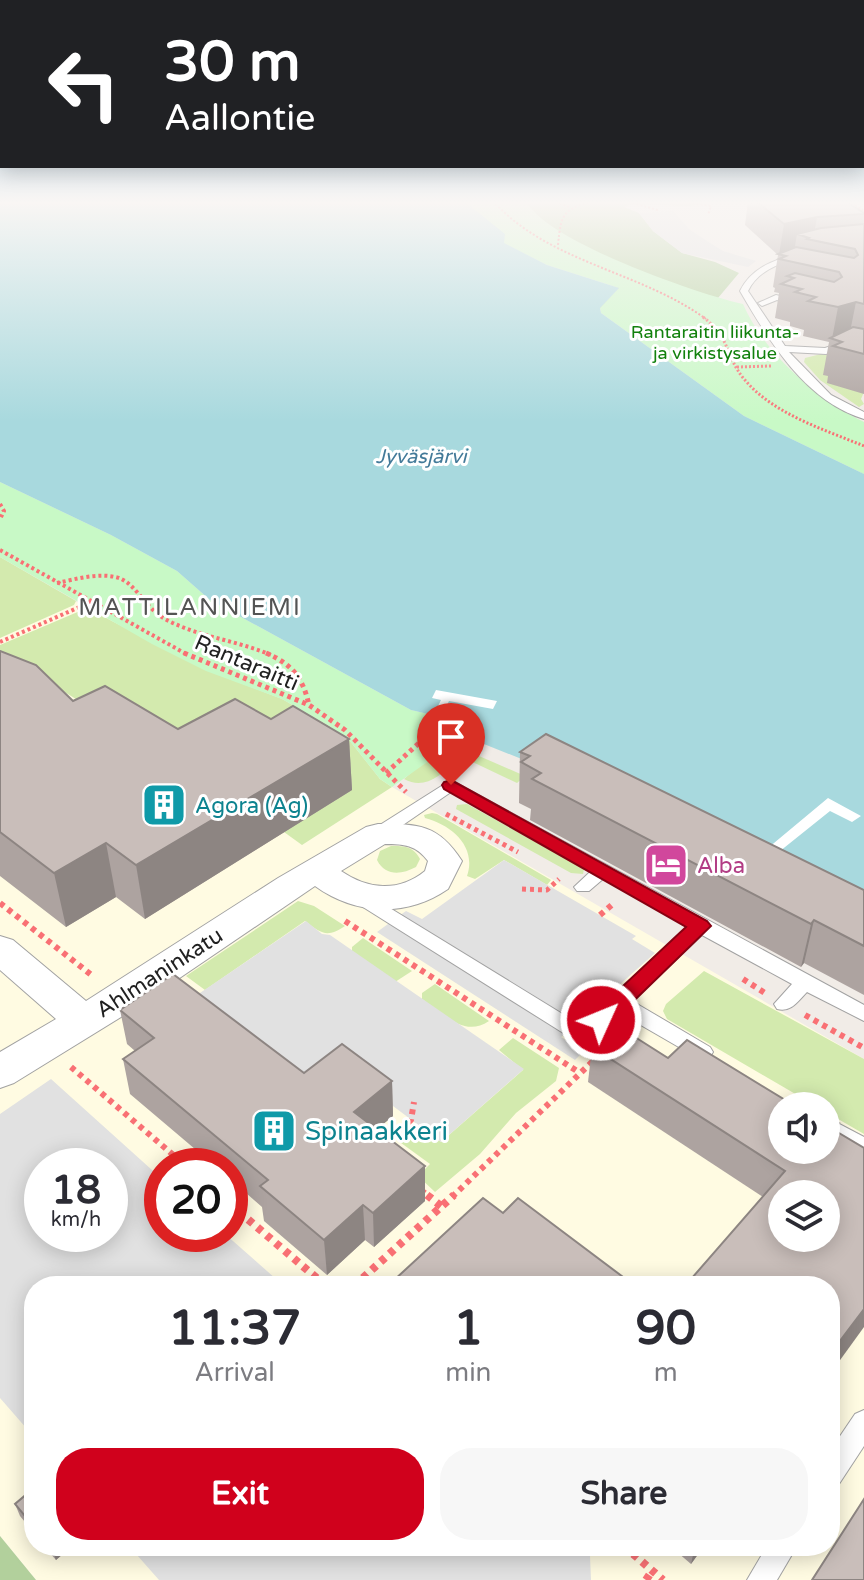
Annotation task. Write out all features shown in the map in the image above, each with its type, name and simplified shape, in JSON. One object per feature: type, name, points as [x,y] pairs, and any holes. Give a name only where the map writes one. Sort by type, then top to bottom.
[{"type":"street","name":"Ahlmaninkatu","points":[[0,1072],[84,1022],[304,878],[378,834]]},
{"type":"street","points":[[304,878],[361,898],[410,893],[433,884],[445,861],[433,844],[412,834],[378,834]]},
{"type":"street","points":[[0,949],[84,1022]]},
{"type":"lane","points":[[760,275],[745,286],[757,303],[760,320],[816,386],[838,404],[864,416]]},
{"type":"lane","points":[[757,303],[776,297],[803,304]]},
{"type":"lane","points":[[757,303],[787,306]]},
{"type":"lane","points":[[826,351],[849,343],[864,344]]},
{"type":"lane","points":[[784,349],[826,351],[847,357]]},
{"type":"lane","points":[[378,834],[451,785],[700,926],[864,1014]]},
{"type":"lane","points":[[583,887],[603,870]]},
{"type":"lane","points":[[361,898],[583,1036],[700,926]]},
{"type":"lane","points":[[784,1004],[805,982]]},
{"type":"lane","points":[[619,1003],[717,1061]]},
{"type":"lane","points":[[840,1133],[864,1148]]},
{"type":"lane","points":[[840,1460],[864,1423]]},
{"type":"lane","points":[[761,1580],[777,1556]]},
{"type":"path","points":[[621,275],[679,302],[723,335],[743,378],[774,404],[864,446]]},
{"type":"path","points":[[0,504],[4,511],[0,519]]},
{"type":"path","name":"Rantaraitti","points":[[0,550],[191,657],[309,705],[345,730],[386,773],[429,734],[438,714]]},
{"type":"path","points":[[57,583],[88,577],[120,579],[134,590],[148,608],[183,628],[251,645],[300,675],[309,689],[309,705]]},
{"type":"path","points":[[0,642],[91,602]]},
{"type":"path","points":[[333,736],[345,730]]},
{"type":"path","points":[[522,889],[547,890],[563,876]]},
{"type":"path","points":[[304,878],[580,1073]]},
{"type":"path","points":[[0,903],[104,985]]},
{"type":"path","points":[[600,915],[613,904]]},
{"type":"path","points":[[46,1045],[165,1148]]},
{"type":"path","points":[[365,1276],[442,1207],[600,1054]]},
{"type":"path","points":[[394,1152],[388,1140],[411,1120],[414,1102]]},
{"type":"path","points":[[414,1184],[442,1207]]},
{"type":"path","points":[[248,1219],[314,1276]]},
{"type":"path","points":[[632,1556],[649,1576],[663,1580]]},
{"type":"shaded area","points":[[0,557],[87,608],[331,727],[380,779],[392,787],[864,1059],[864,1580],[36,1580],[0,1536]]},
{"type":"shaded area","points":[[504,860],[636,936],[632,939],[655,953],[561,1037],[583,1052],[575,1060],[377,932],[406,911],[422,919]]},
{"type":"shaded area","points":[[306,921],[524,1069],[441,1142],[341,1067],[316,1086],[197,995]]},
{"type":"shaded area","points":[[51,1079],[128,1148],[24,1148],[24,1252],[128,1252],[128,1148],[144,1163],[144,1252],[245,1252],[273,1276],[24,1276],[24,1426],[0,1398],[0,1114]]},
{"type":"shaded area","points":[[138,1556],[590,1556],[591,1580],[159,1580]]},
{"type":"green space","name":"Rantaraitin liikunta- ja virkistysalue","points":[[577,275],[651,275],[743,304],[764,340],[794,373],[828,401],[864,422],[864,474],[744,416],[601,313],[600,308],[619,288]]},
{"type":"green space","points":[[585,275],[738,275],[718,298],[721,307],[864,474],[600,308],[619,288]]},
{"type":"green space","points":[[821,354],[838,356],[836,379],[864,392],[861,399],[864,404],[859,407],[820,380],[804,362],[805,358]]},
{"type":"green space","points":[[0,482],[111,535],[177,571],[210,600],[411,710],[451,719],[464,736],[392,787],[380,779],[346,736],[337,735],[331,727],[282,699],[206,671],[152,644],[0,557]]},
{"type":"green space","points":[[0,557],[76,601],[74,605],[0,638]]},
{"type":"green space","points":[[87,608],[206,670],[282,699],[331,727],[295,747],[197,774],[0,652],[0,645]]},
{"type":"green space","points":[[337,735],[346,736],[380,779],[392,787],[302,845],[284,832]]},
{"type":"green space","points":[[450,739],[463,749],[525,776],[517,783],[462,757],[428,781],[420,783],[404,779]]},
{"type":"green space","points":[[467,804],[584,869],[583,874],[571,873],[456,809],[457,805]]},
{"type":"green space","points":[[432,813],[551,880],[547,885],[504,860],[475,879],[467,876],[469,865],[465,847],[453,832],[425,818],[424,815]]},
{"type":"green space","points":[[391,846],[414,851],[420,859],[416,867],[399,873],[384,869],[377,860],[380,851]]},
{"type":"green space","points":[[298,901],[314,906],[345,926],[325,933],[305,921],[205,990],[186,976]]},
{"type":"green space","points":[[363,938],[412,971],[395,982],[352,953],[352,947]]},
{"type":"green space","points":[[704,971],[864,1059],[864,1134],[840,1120],[840,1092],[792,1092],[667,1019],[663,1011],[666,1004]]},
{"type":"green space","points":[[435,984],[489,1021],[480,1026],[463,1026],[422,1000],[422,993]]},
{"type":"green space","points":[[513,1038],[559,1068],[556,1081],[516,1113],[480,1154],[435,1192],[418,1176],[430,1164],[397,1140],[416,1124],[441,1142],[523,1070],[499,1050]]},
{"type":"green space","points":[[0,1536],[36,1580],[0,1580]]},
{"type":"water","name":"Jyväsjärvi","points":[[0,275],[577,275],[619,288],[600,308],[601,313],[744,416],[864,474],[864,915],[549,770],[464,736],[450,719],[411,710],[210,600],[177,571],[111,535],[0,482]]},
{"type":"pier","points":[[436,690],[497,701],[493,709],[449,701],[442,715],[434,714],[441,700],[432,698]]},
{"type":"pier","points":[[828,798],[861,816],[852,822],[830,811],[760,867],[750,863]]},
{"type":"building","points":[[790,275],[834,282],[842,277],[841,275],[864,275],[864,304],[856,302],[838,307],[808,301],[816,297],[795,292],[802,289],[781,284],[794,278],[787,276]]},
{"type":"building","points":[[853,327],[864,329],[864,354],[833,346],[842,342],[830,338]]},
{"type":"building","name":"Agora (Ag)","points":[[0,651],[36,665],[73,701],[105,686],[178,729],[235,699],[271,719],[293,706],[349,739],[136,865],[106,843],[54,873],[0,832]]},
{"type":"building","points":[[546,734],[864,890],[864,946],[814,920],[811,924],[532,779],[541,773],[521,762],[530,756],[520,752]]},
{"type":"building","name":"Spinaakkeri","points":[[173,974],[304,1073],[342,1044],[392,1081],[354,1112],[425,1166],[373,1213],[363,1205],[324,1240],[260,1186],[268,1180],[248,1163],[248,1148],[230,1148],[123,1059],[154,1038],[120,1010]]},
{"type":"building","points":[[616,1025],[668,1058],[687,1040],[772,1092],[768,1092],[768,1160],[592,1047]]},
{"type":"building","points":[[840,1134],[864,1148],[864,1309],[840,1341],[840,1276],[694,1276],[768,1191],[768,1252],[840,1252],[840,1180],[777,1180],[785,1171],[774,1164],[840,1164]]},
{"type":"building","points":[[483,1198],[503,1213],[518,1198],[622,1276],[398,1276]]},
{"type":"building","points":[[24,1496],[24,1515],[15,1504]]},
{"type":"building","points":[[864,1499],[864,1580],[812,1580],[827,1556],[840,1556],[840,1536]]},
{"type":"place","name":"Agora (Ag)","points":[[164,805]]},
{"type":"place","name":"Alba","points":[[666,865]]},
{"type":"place","name":"Spinaakkeri","points":[[274,1131]]},
{"type":"district","name":"MATTILANNIEMI","points":[[190,607]]},
{"type":"route","points":[[451,785],[700,926],[601,1020]]}]
